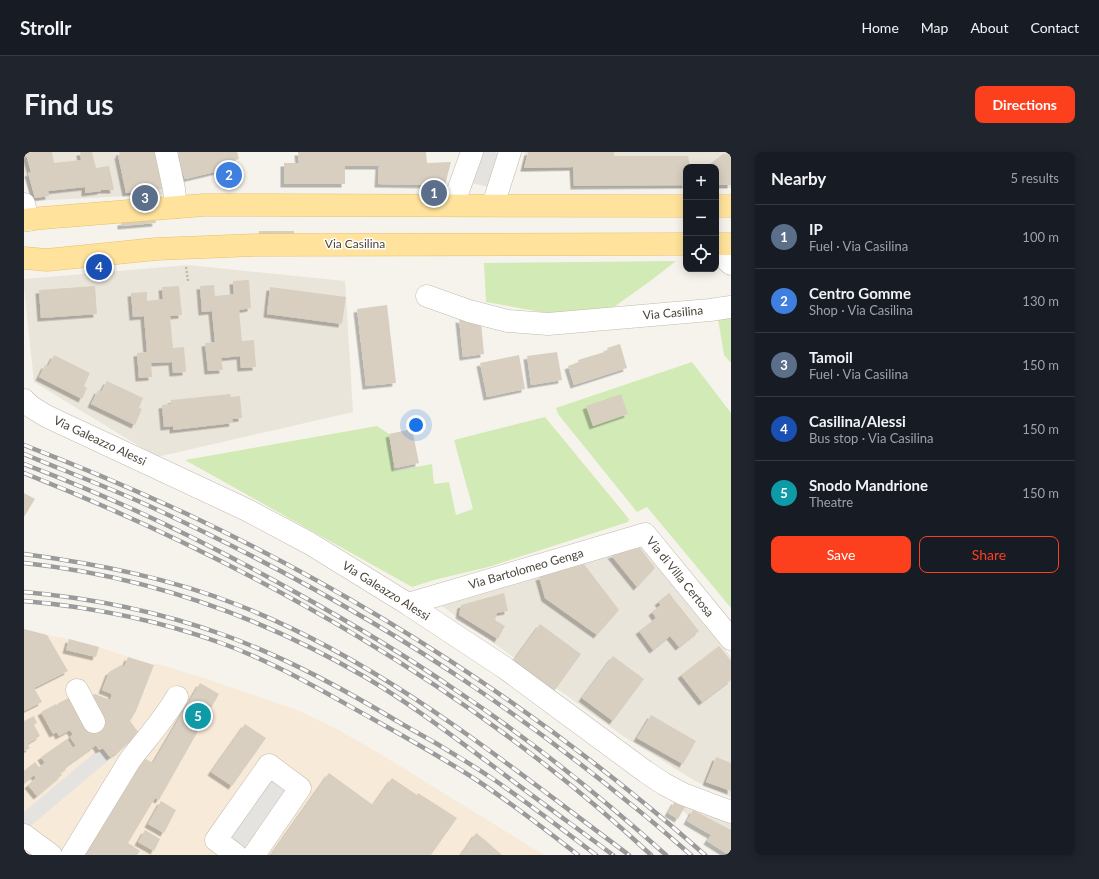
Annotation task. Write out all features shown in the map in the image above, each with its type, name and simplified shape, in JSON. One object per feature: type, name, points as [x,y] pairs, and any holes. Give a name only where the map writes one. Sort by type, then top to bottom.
[{"type":"main road","points":[[25,215],[204,205],[683,206]]},
{"type":"main road","points":[[719,206],[731,206]]},
{"type":"main road","name":"Via Casilina","points":[[24,258],[47,260],[156,249],[256,245],[683,244]]},
{"type":"main road","points":[[719,244],[731,244]]},
{"type":"street","points":[[166,152],[174,189],[176,207]]},
{"type":"street","points":[[453,205],[472,152]]},
{"type":"street","points":[[493,205],[510,152]]},
{"type":"street","points":[[719,253],[731,264]]},
{"type":"street","name":"Via Casilina","points":[[427,296],[469,311],[508,321],[548,324],[694,311],[731,306]]},
{"type":"street","name":"Via Galeazzo Alessi","points":[[24,400],[30,406],[46,416],[247,510],[309,543],[408,604],[505,668],[664,784],[683,794],[731,812]]},
{"type":"street","name":"Via Bartolomeo Genga","points":[[408,604],[645,534]]},
{"type":"street","name":"Via di Villa Certosa","points":[[645,534],[731,639]]},
{"type":"street","points":[[77,690],[94,722]]},
{"type":"street","points":[[72,855],[130,760],[161,722],[177,697]]},
{"type":"street","points":[[236,855],[216,840],[269,765],[300,788],[254,855]]},
{"type":"street","points":[[24,835],[52,855]]},
{"type":"path","points":[[186,262],[188,281]]},
{"type":"shaded area","points":[[24,152],[156,152],[164,194],[32,201],[24,172]]},
{"type":"shaded area","points":[[477,152],[495,152],[504,158],[493,188],[467,182]]},
{"type":"shaded area","points":[[525,152],[731,152],[731,188],[719,188],[719,164],[683,164],[683,188],[571,187],[570,171],[520,172]]},
{"type":"shaded area","points":[[188,265],[345,281],[353,412],[157,457],[34,382],[24,279]]},
{"type":"shaded area","points":[[643,546],[731,657],[731,797],[695,781],[623,736],[442,606]]},
{"type":"shaded area","points":[[24,629],[99,647],[154,665],[155,663],[297,710],[337,729],[387,758],[544,855],[65,855],[24,827]]},
{"type":"shaded area","points":[[99,749],[102,749],[110,759],[27,829],[24,827],[24,812]]},
{"type":"shaded area","points":[[268,773],[288,786],[243,850],[224,836]]},
{"type":"shaded area","points":[[668,797],[731,818],[731,855]]},
{"type":"green space","points":[[676,261],[611,309],[552,314],[486,302],[484,263]]},
{"type":"green space","points":[[731,317],[731,363],[724,355],[718,319]]},
{"type":"green space","points":[[692,362],[731,413],[731,608],[647,507],[637,512],[558,414],[556,408]]},
{"type":"green space","points":[[545,417],[629,519],[628,522],[488,567],[412,587],[185,460],[377,426],[389,434],[394,471],[432,464],[434,484],[449,482],[456,515],[473,509],[454,440]]},
{"type":"building","points":[[32,152],[52,152],[54,163],[81,160],[80,152],[92,152],[96,168],[109,166],[114,190],[101,190],[85,193],[85,187],[48,191],[49,196],[35,198],[28,173],[31,172],[26,154]]},
{"type":"building","points":[[119,152],[155,152],[162,189],[126,193],[118,155],[120,154]]},
{"type":"building","points":[[178,152],[237,152],[239,159],[222,163],[223,170],[185,179]]},
{"type":"building","points":[[298,152],[426,152],[427,163],[451,162],[445,185],[378,184],[379,166],[345,166],[345,184],[284,184],[284,163],[299,163]]},
{"type":"building","points":[[528,152],[614,152],[614,156],[688,156],[689,164],[683,164],[683,185],[574,186],[573,167],[524,168]]},
{"type":"building","points":[[723,154],[731,154],[731,185],[719,185],[719,164],[710,164]]},
{"type":"building","points":[[155,219],[156,223],[121,226],[121,222]]},
{"type":"building","points":[[259,231],[294,231],[294,234],[259,235]]},
{"type":"building","points":[[249,280],[251,308],[239,310],[242,341],[254,340],[256,367],[241,368],[240,356],[221,358],[223,370],[208,371],[205,343],[215,342],[212,311],[202,312],[200,286],[214,285],[215,296],[234,294],[233,281]]},
{"type":"building","points":[[95,286],[97,314],[41,318],[39,290]]},
{"type":"building","points":[[179,286],[182,315],[170,316],[173,348],[184,347],[186,372],[173,373],[172,362],[151,363],[152,377],[139,378],[137,353],[147,352],[144,316],[133,317],[131,293],[147,292],[147,301],[163,299],[162,287]]},
{"type":"building","points":[[270,287],[346,297],[342,324],[267,314]]},
{"type":"building","points":[[387,305],[396,383],[366,386],[357,309]]},
{"type":"building","points":[[459,319],[481,323],[484,354],[463,357]]},
{"type":"building","points":[[620,344],[627,368],[574,385],[568,366],[579,362],[578,360],[608,351],[607,348]]},
{"type":"building","points":[[557,352],[562,380],[531,385],[527,356]]},
{"type":"building","points":[[54,355],[90,373],[84,386],[87,388],[82,399],[39,377],[45,365],[48,366]]},
{"type":"building","points":[[519,355],[525,389],[487,397],[480,363]]},
{"type":"building","points":[[107,381],[143,398],[139,408],[142,409],[135,425],[91,404],[98,390],[101,392]]},
{"type":"building","points":[[230,394],[231,397],[240,396],[242,418],[232,419],[233,423],[173,430],[173,426],[164,427],[162,405],[171,404],[171,400]]},
{"type":"building","points":[[621,394],[628,414],[593,426],[586,406]]},
{"type":"building","points":[[412,429],[419,463],[395,468],[389,434]]},
{"type":"building","points":[[24,493],[35,499],[24,517]]},
{"type":"building","points":[[640,548],[655,568],[637,587],[611,555]]},
{"type":"building","points":[[584,564],[619,610],[597,635],[545,598],[539,577]]},
{"type":"building","points":[[504,593],[508,611],[497,613],[495,620],[505,626],[498,639],[459,615],[461,605]]},
{"type":"building","points":[[669,593],[699,631],[679,647],[670,636],[653,650],[639,631],[656,618],[652,612],[661,605],[658,602]]},
{"type":"building","points":[[540,624],[581,654],[555,690],[514,660]]},
{"type":"building","points":[[24,629],[47,635],[68,671],[34,688],[42,702],[24,711]]},
{"type":"building","points":[[69,639],[99,647],[96,657],[66,650]]},
{"type":"building","points":[[719,646],[731,661],[731,680],[702,702],[681,675]]},
{"type":"building","points":[[613,656],[644,679],[613,721],[582,698]]},
{"type":"building","points":[[128,657],[154,665],[136,711],[130,721],[139,733],[118,752],[110,757],[103,748],[99,750],[96,745],[68,765],[69,766],[60,773],[62,775],[37,796],[28,785],[36,778],[34,775],[24,783],[24,771],[35,762],[39,767],[45,763],[41,757],[67,739],[73,748],[76,746],[70,737],[73,734],[70,730],[59,736],[57,732],[53,734],[41,712],[56,704],[63,717],[57,704],[72,696],[85,698],[95,694],[110,700],[112,694],[102,690],[109,672],[121,665],[124,667]]},
{"type":"building","points":[[200,683],[219,694],[159,800],[155,798],[128,843],[140,851],[137,855],[86,855],[142,757],[153,763]]},
{"type":"building","points":[[651,715],[696,741],[683,764],[637,738]]},
{"type":"building","points":[[34,716],[37,723],[34,725],[40,736],[27,744],[30,748],[24,751],[24,721]]},
{"type":"building","points":[[245,724],[266,738],[232,786],[211,772]]},
{"type":"building","points":[[716,757],[731,763],[731,791],[706,782]]},
{"type":"building","points":[[329,773],[373,805],[392,778],[417,795],[418,793],[457,818],[431,855],[271,855]]},
{"type":"building","points":[[161,801],[176,810],[164,833],[148,824]]},
{"type":"building","points":[[675,801],[685,807],[678,819],[668,813]]},
{"type":"building","points":[[693,810],[731,830],[731,855],[707,841],[711,835],[687,821]]},
{"type":"building","points":[[145,830],[160,839],[154,851],[138,842]]},
{"type":"building","points":[[476,833],[485,840],[502,855],[461,855]]},
{"type":"railway","points":[[24,445],[106,478],[187,514],[257,548],[392,624],[458,666],[585,756],[705,855]]},
{"type":"railway","points":[[24,454],[132,498],[189,525],[314,589],[395,636],[435,661],[513,714],[636,808],[691,855]]},
{"type":"railway","points":[[24,464],[128,507],[196,539],[337,615],[418,665],[512,729],[616,811],[666,855]]},
{"type":"railway","points":[[24,473],[109,508],[193,547],[275,589],[356,635],[434,684],[509,738],[582,794],[651,855]]},
{"type":"railway","points":[[24,554],[106,567],[186,587],[238,605],[292,628],[343,655],[442,717],[489,750],[629,855]]},
{"type":"railway","points":[[24,563],[69,569],[114,578],[200,602],[284,635],[325,655],[382,687],[416,710],[613,855]]},
{"type":"railway","points":[[24,592],[100,602],[175,619],[224,635],[293,664],[359,699],[459,757],[519,797],[596,855]]},
{"type":"railway","points":[[24,601],[74,607],[149,621],[221,643],[260,659],[316,687],[452,764],[541,826],[578,855]]},
{"type":"place","name":"Centro Gomme","points":[[229,175]]},
{"type":"place","name":"IP","points":[[434,193]]},
{"type":"place","name":"Tamoil","points":[[145,198]]},
{"type":"place","name":"Casilina/Alessi","points":[[99,267]]},
{"type":"place","name":"Snodo Mandrione","points":[[198,716]]}]
